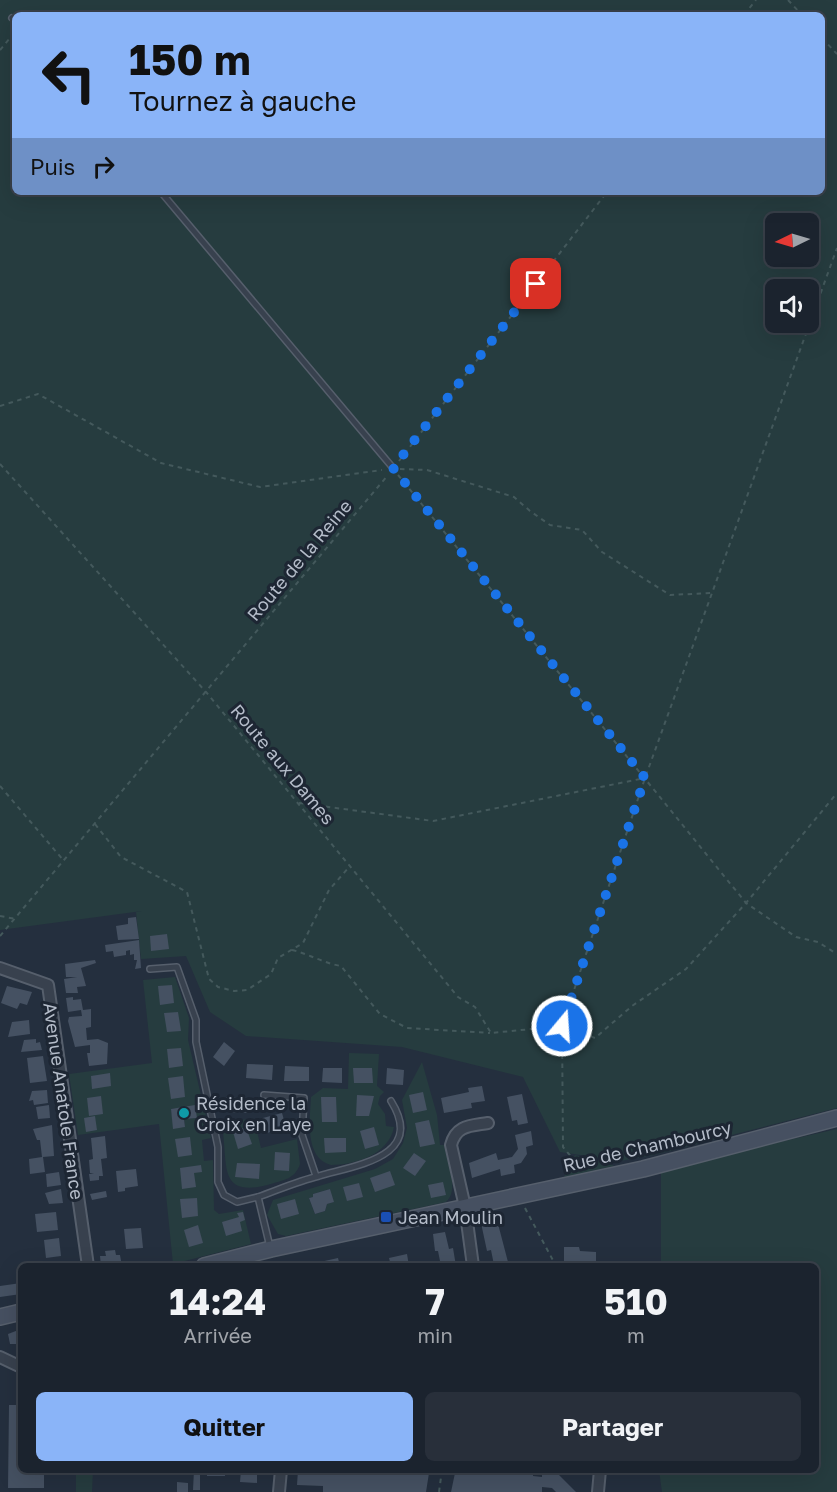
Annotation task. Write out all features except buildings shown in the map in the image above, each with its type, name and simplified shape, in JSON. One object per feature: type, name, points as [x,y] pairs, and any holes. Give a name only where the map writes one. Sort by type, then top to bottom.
[{"type":"street","name":"Avenue Anatole France","points":[[0,968],[48,985],[88,1263]]},
{"type":"street","name":"Rue de Chambourcy","points":[[216,1263],[271,1249],[643,1169],[837,1118]]},
{"type":"street","points":[[473,1263],[465,1207],[452,1145],[454,1135],[462,1127],[488,1123]]},
{"type":"street","points":[[0,1317],[18,1313]]},
{"type":"street","points":[[0,1357],[18,1366]]},
{"type":"street","points":[[279,1492],[281,1473]]},
{"type":"street","points":[[598,1492],[600,1473]]},
{"type":"lane","points":[[164,195],[393,468]]},
{"type":"lane","points":[[150,969],[177,967],[196,1020],[196,1042],[215,1126],[219,1182],[224,1195],[237,1202],[258,1197],[316,1176],[379,1160],[394,1145],[400,1129],[399,1114],[391,1101]]},
{"type":"lane","points":[[264,1095],[303,1098],[302,1135],[316,1176]]},
{"type":"lane","points":[[258,1197],[271,1249]]},
{"type":"path","points":[[746,12],[756,0]]},
{"type":"path","points":[[788,0],[799,12]]},
{"type":"path","points":[[0,50],[12,36]]},
{"type":"path","points":[[825,41],[837,54]]},
{"type":"path","name":"Route de la Reine","points":[[0,936],[393,468],[605,195]]},
{"type":"path","points":[[563,1186],[562,1176],[573,1159],[563,1147],[562,1026],[645,778],[837,248]]},
{"type":"path","points":[[0,406],[38,394],[161,463],[260,487],[393,468],[427,470],[514,497],[530,512],[550,525],[582,530],[602,552],[670,595],[711,593]]},
{"type":"path","name":"Route aux Dames","points":[[0,464],[206,692],[458,997],[475,1007],[491,1033]]},
{"type":"path","points":[[393,468],[746,903],[796,937],[818,942],[837,954]]},
{"type":"path","points":[[298,803],[433,821],[645,778]]},
{"type":"path","points":[[0,786],[64,861]]},
{"type":"path","points":[[292,950],[310,955],[326,964],[341,966],[380,1014],[407,1028],[491,1033],[562,1026],[596,1038],[632,1006],[686,969],[746,903],[837,793]]},
{"type":"path","points":[[95,824],[121,857],[188,892],[210,979],[218,987],[234,991],[247,990],[271,975],[278,958],[303,943],[329,890],[350,866]]},
{"type":"path","points":[[0,916],[16,919]]},
{"type":"path","points":[[523,1202],[554,1263]]},
{"type":"path","points":[[439,1492],[442,1473]]},
{"type":"green space","points":[[0,0],[837,0],[837,1108],[654,1155],[620,1161],[560,1152],[523,1077],[402,1047],[246,1036],[210,1012],[186,956],[141,959],[136,912],[142,911],[0,930]]},
{"type":"green space","points":[[175,977],[189,1018],[188,1040],[211,1138],[202,1140],[204,1161],[213,1160],[214,1210],[219,1214],[243,1210],[251,1244],[173,1263],[159,1124],[78,1135],[69,1074],[152,1063],[143,980]],"holes":[[[195,1106],[196,1118],[184,1119],[185,1127],[174,1128],[171,1109]]]},
{"type":"green space","points":[[349,1053],[379,1054],[377,1086],[384,1092],[378,1104],[385,1114],[386,1126],[394,1127],[386,1144],[370,1156],[351,1163],[331,1165],[322,1161],[316,1154],[310,1136],[311,1097],[323,1088],[348,1089]]},
{"type":"green space","points":[[422,1062],[437,1115],[440,1145],[444,1145],[451,1175],[452,1190],[446,1202],[286,1236],[278,1234],[267,1215],[273,1200],[375,1169],[393,1159],[403,1143],[407,1128],[402,1100]],"holes":[[[330,1189],[333,1202],[327,1204],[325,1211],[315,1214],[309,1198],[313,1197],[313,1194]]]},
{"type":"green space","points":[[254,1119],[261,1148],[297,1139],[300,1164],[295,1173],[285,1180],[253,1188],[240,1187],[228,1174],[221,1121]]},
{"type":"green space","points":[[837,1129],[837,1492],[662,1492],[659,1473],[819,1473],[819,1263],[661,1263],[661,1169]]},
{"type":"green space","points":[[575,1155],[609,1163],[614,1166],[564,1177]]},
{"type":"green space","points":[[76,1473],[93,1473],[92,1492],[76,1492]]},
{"type":"place","name":"Résidence la Croix en Laye","points":[[184,1113]]},
{"type":"place","name":"Jean Moulin","points":[[386,1217]]},
{"type":"route","points":[[536,284],[393,468],[645,778],[562,1026]]}]
